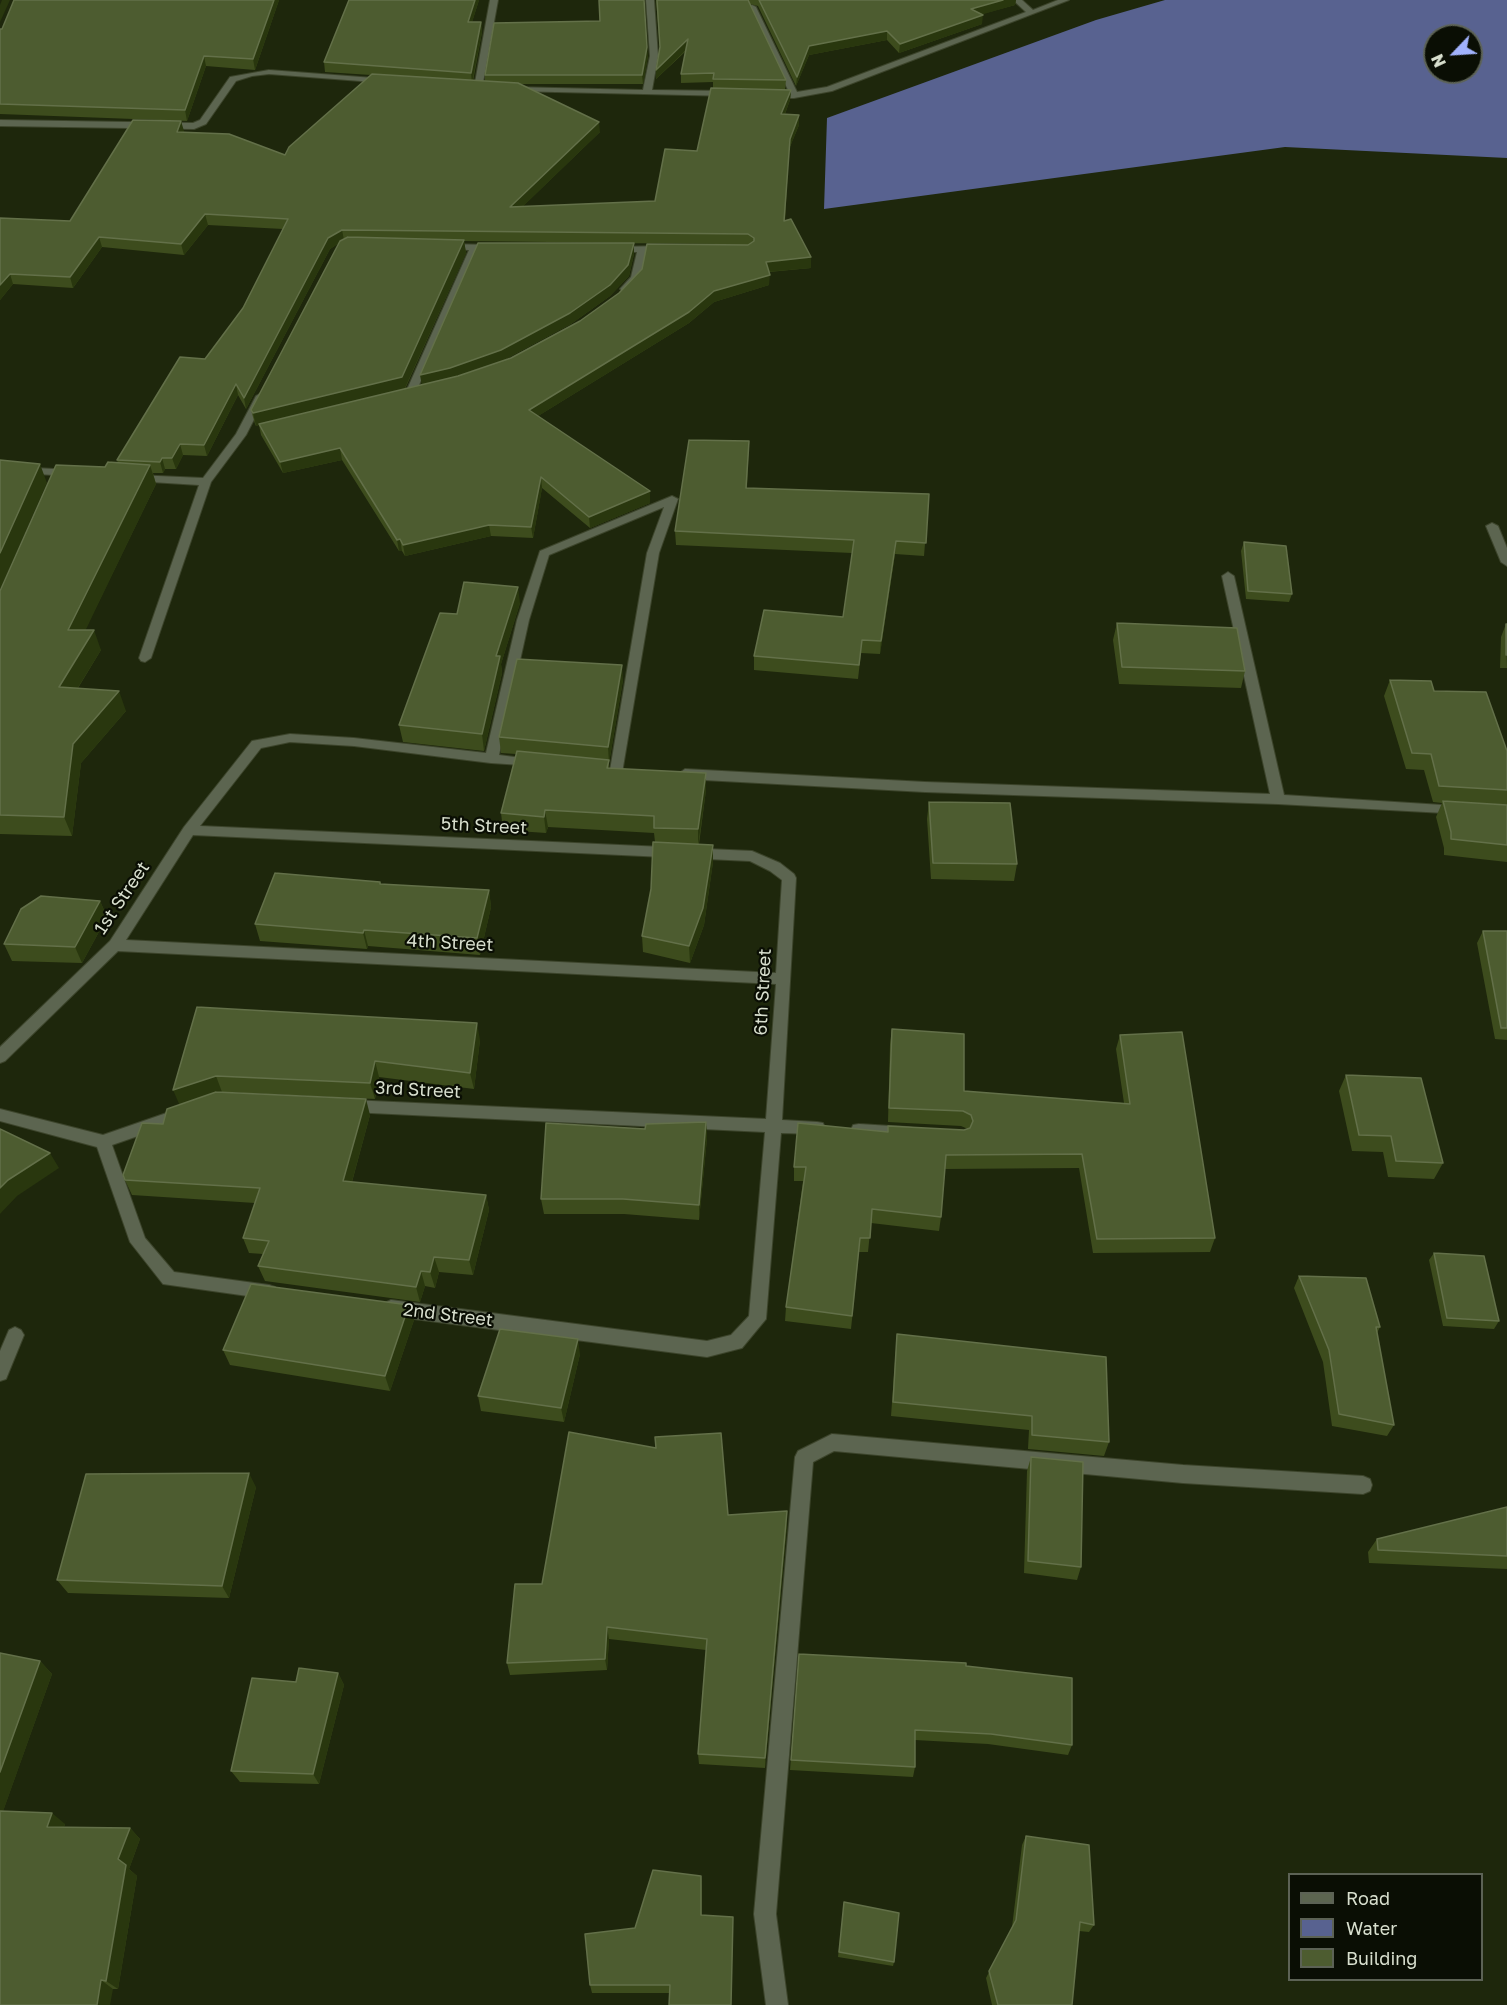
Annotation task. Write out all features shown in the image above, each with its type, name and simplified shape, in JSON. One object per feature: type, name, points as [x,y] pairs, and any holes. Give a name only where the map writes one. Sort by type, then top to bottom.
[{"type":"street","points":[[478,88],[494,0]]},
{"type":"street","points":[[647,93],[654,56],[650,0]]},
{"type":"street","points":[[1017,0],[1032,14]]},
{"type":"street","points":[[760,95],[794,95],[829,89],[1065,0]]},
{"type":"street","points":[[752,7],[794,95]]},
{"type":"street","points":[[0,123],[194,126],[203,123],[232,79],[269,72],[397,82]]},
{"type":"street","points":[[466,87],[489,88]]},
{"type":"street","points":[[500,88],[738,94]]},
{"type":"street","points":[[441,247],[499,248]]},
{"type":"street","points":[[399,396],[416,392],[475,248]]},
{"type":"street","points":[[606,249],[678,249]]},
{"type":"street","points":[[615,300],[636,278],[642,249]]},
{"type":"street","points":[[144,658],[206,482],[247,433],[268,383]]},
{"type":"street","points":[[0,469],[57,478],[82,474]]},
{"type":"street","points":[[126,477],[206,482]]},
{"type":"street","points":[[549,764],[491,759],[523,620],[544,553],[672,499],[653,553],[618,770]]},
{"type":"street","points":[[1492,526],[1507,562]]},
{"type":"street","points":[[1228,576],[1278,799]]},
{"type":"street","name":"1st Street","points":[[0,1057],[115,945],[189,830],[257,744],[290,738],[354,742],[491,759]]},
{"type":"street","points":[[677,773],[949,788],[1278,799],[1471,812]]},
{"type":"street","name":"5th Street","points":[[189,830],[752,856],[775,867]]},
{"type":"street","name":"6th Street","points":[[736,1342],[757,1319],[779,1064],[789,878],[775,867]]},
{"type":"street","name":"4th Street","points":[[115,945],[782,979]]},
{"type":"street","name":"3rd Street","points":[[329,1105],[772,1126]]},
{"type":"street","points":[[0,1115],[103,1142],[200,1107]]},
{"type":"street","points":[[772,1126],[918,1133]]},
{"type":"street","points":[[103,1142],[138,1242],[169,1278],[286,1294]]},
{"type":"street","name":"2nd Street","points":[[379,1306],[707,1349],[736,1342]]},
{"type":"street","points":[[0,1373],[15,1335]]},
{"type":"street","points":[[777,2005],[765,1914],[804,1457],[832,1442],[1184,1474],[1363,1485]]},
{"type":"water","points":[[1165,0],[1507,0],[1507,158],[1285,147],[824,209],[827,118],[1096,20]]},
{"type":"building","points":[[14,0],[274,0],[253,59],[204,56],[185,110],[0,104],[0,29],[2,29]]},
{"type":"building","points":[[349,0],[475,0],[468,22],[481,22],[471,73],[324,62]]},
{"type":"building","points":[[599,0],[644,0],[647,47],[642,75],[485,75],[494,23],[600,21]]},
{"type":"building","points":[[657,0],[748,0],[786,80],[713,79],[714,73],[681,74],[688,39],[656,70],[660,47]]},
{"type":"building","points":[[759,0],[1003,0],[971,9],[983,15],[900,44],[887,31],[809,46],[797,77]]},
{"type":"building","points":[[372,74],[518,83],[599,122],[510,207],[655,201],[665,149],[697,151],[711,88],[791,90],[781,114],[799,115],[790,139],[784,221],[791,219],[811,257],[766,262],[770,275],[714,291],[689,312],[529,410],[650,491],[589,517],[541,477],[531,527],[489,525],[403,545],[400,539],[397,540],[340,448],[280,462],[259,424],[458,376],[511,358],[580,321],[619,293],[642,269],[647,244],[748,245],[754,241],[754,238],[748,234],[342,230],[328,238],[244,398],[236,384],[204,445],[180,444],[172,458],[162,458],[160,462],[117,460],[180,357],[205,359],[243,308],[288,219],[205,214],[181,244],[99,237],[70,277],[10,274],[0,285],[0,218],[70,221],[133,120],[181,121],[177,132],[229,134],[285,155],[289,147]]},
{"type":"building","points":[[348,237],[464,240],[402,377],[253,413],[251,410],[340,241]]},
{"type":"building","points":[[478,243],[634,243],[628,265],[610,285],[570,313],[501,350],[450,368],[420,375]]},
{"type":"building","points":[[689,440],[749,441],[746,488],[929,494],[926,543],[896,541],[881,641],[862,640],[859,665],[754,656],[764,610],[843,617],[854,540],[675,531]]},
{"type":"building","points":[[0,460],[40,464],[0,553]]},
{"type":"building","points":[[108,462],[150,465],[68,630],[94,630],[59,687],[119,691],[73,744],[64,817],[0,815],[0,591],[56,465],[105,467]]},
{"type":"building","points":[[1244,542],[1286,546],[1292,594],[1248,591]]},
{"type":"building","points":[[464,582],[518,587],[496,656],[500,656],[482,734],[399,725],[440,613],[457,614]]},
{"type":"building","points":[[1117,623],[1237,628],[1245,671],[1122,667]]},
{"type":"building","points":[[1507,624],[1507,655],[1506,655]]},
{"type":"building","points":[[517,659],[622,665],[608,747],[499,737]]},
{"type":"building","points":[[1390,680],[1431,681],[1434,691],[1486,692],[1507,751],[1507,790],[1439,786],[1431,754],[1412,753]]},
{"type":"building","points":[[517,751],[609,760],[607,768],[706,773],[698,829],[654,828],[654,816],[545,810],[544,817],[501,813]]},
{"type":"building","points":[[1443,801],[1507,805],[1507,845],[1451,839]]},
{"type":"building","points":[[929,802],[1010,803],[1017,864],[933,863]]},
{"type":"building","points":[[653,842],[713,845],[703,908],[689,946],[642,936],[651,889]]},
{"type":"building","points":[[275,873],[380,882],[380,884],[489,890],[477,938],[364,930],[363,933],[255,924]]},
{"type":"building","points":[[41,896],[100,901],[75,947],[4,944],[21,909]]},
{"type":"building","points":[[1483,931],[1507,931],[1507,1028],[1501,1028]]},
{"type":"building","points":[[197,1007],[477,1023],[470,1073],[375,1061],[370,1083],[216,1076],[173,1090]]},
{"type":"building","points":[[892,1029],[964,1034],[964,1091],[1130,1104],[1120,1035],[1182,1032],[1215,1238],[1097,1239],[1082,1154],[946,1155],[941,1217],[872,1209],[870,1238],[860,1238],[852,1316],[786,1307],[806,1167],[794,1167],[798,1123],[888,1132],[888,1126],[964,1130],[970,1128],[973,1121],[971,1115],[963,1111],[889,1108]]},
{"type":"building","points":[[1346,1075],[1421,1078],[1443,1163],[1396,1161],[1391,1136],[1359,1135]]},
{"type":"building","points":[[216,1092],[366,1099],[343,1181],[486,1195],[469,1260],[434,1257],[430,1272],[421,1271],[416,1287],[258,1266],[269,1241],[243,1238],[260,1188],[125,1180],[123,1175],[142,1123],[163,1124],[167,1109]]},
{"type":"building","points":[[706,1122],[699,1205],[623,1199],[541,1199],[546,1123],[645,1129],[646,1124]]},
{"type":"building","points":[[0,1129],[50,1153],[8,1180],[0,1188]]},
{"type":"building","points":[[1434,1253],[1484,1256],[1499,1321],[1447,1318]]},
{"type":"building","points":[[1299,1276],[1366,1278],[1380,1327],[1376,1327],[1394,1425],[1339,1414],[1329,1350]]},
{"type":"building","points":[[251,1284],[409,1305],[385,1376],[223,1350]]},
{"type":"building","points":[[500,1329],[578,1339],[561,1408],[478,1396]]},
{"type":"building","points":[[897,1334],[1106,1357],[1109,1442],[1032,1435],[1032,1416],[893,1402]]},
{"type":"building","points":[[569,1432],[656,1448],[655,1437],[721,1433],[728,1515],[787,1511],[765,1758],[698,1754],[707,1639],[607,1627],[605,1659],[507,1663],[515,1584],[542,1584]]},
{"type":"building","points":[[1031,1457],[1083,1462],[1081,1567],[1028,1561]]},
{"type":"building","points":[[249,1473],[222,1586],[57,1580],[86,1474]]},
{"type":"building","points":[[1507,1507],[1507,1556],[1378,1550],[1377,1539]]},
{"type":"building","points":[[0,1653],[40,1661],[0,1772]]},
{"type":"building","points":[[799,1654],[966,1663],[966,1666],[1072,1678],[1072,1745],[991,1734],[915,1730],[915,1767],[791,1760]]},
{"type":"building","points":[[299,1668],[338,1673],[313,1774],[231,1771],[252,1678],[296,1682]]},
{"type":"building","points":[[0,1811],[52,1813],[47,1827],[130,1828],[118,1859],[126,1865],[106,1981],[101,1980],[97,2005],[0,2005]]},
{"type":"building","points":[[1026,1836],[1089,1845],[1094,1925],[1080,1922],[1072,2005],[998,2005],[989,1971],[1016,1920]]},
{"type":"building","points":[[653,1870],[701,1876],[701,1915],[733,1917],[731,2005],[669,2005],[670,1985],[590,1985],[585,1934],[635,1928]]},
{"type":"building","points":[[844,1902],[899,1913],[894,1962],[839,1952]]}]
